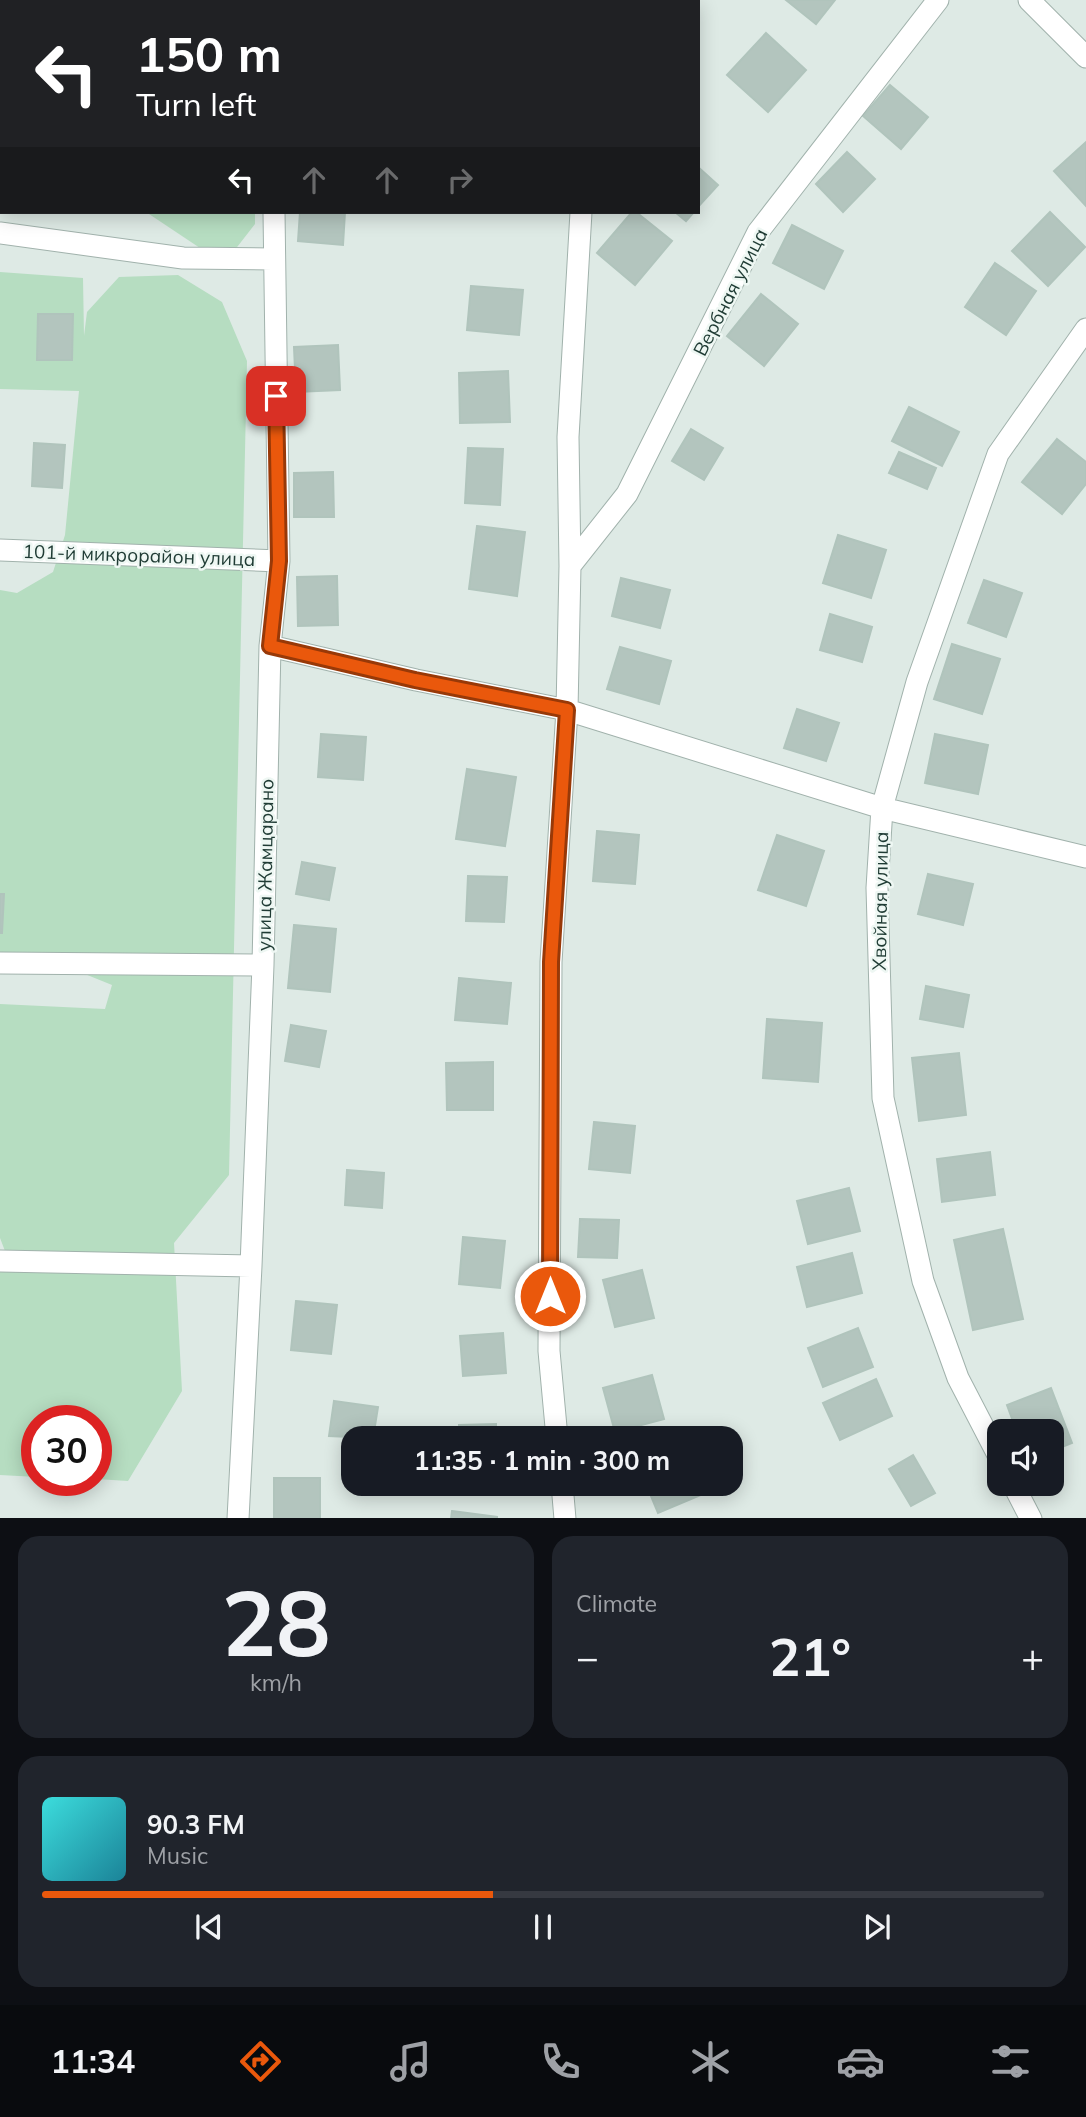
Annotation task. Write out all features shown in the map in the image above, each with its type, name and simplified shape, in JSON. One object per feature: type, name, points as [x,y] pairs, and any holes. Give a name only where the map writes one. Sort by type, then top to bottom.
[{"type":"street","name":"Вербная улица","points":[[570,566],[627,494],[758,232],[938,0]]},
{"type":"street","points":[[1030,0],[1086,57]]},
{"type":"street","name":"улица Жамцарано","points":[[238,1518],[263,965],[270,646],[279,561],[274,214]]},
{"type":"street","points":[[556,1426],[549,1351],[551,962],[567,710],[570,566],[568,437],[582,214]]},
{"type":"street","points":[[0,233],[183,258],[273,259]]},
{"type":"street","name":"Хвойная улица","points":[[987,1434],[958,1378],[923,1281],[883,1098],[877,888],[882,808],[917,682],[998,454],[1086,330]]},
{"type":"street","name":"101-й микрорайон улица","points":[[0,550],[279,561]]},
{"type":"street","points":[[270,646],[415,680],[567,710],[882,808],[1086,857]]},
{"type":"street","points":[[0,963],[263,965]]},
{"type":"street","points":[[0,1261],[251,1266]]},
{"type":"street","points":[[563,1496],[565,1518]]},
{"type":"street","points":[[1019,1496],[1031,1518]]},
{"type":"green space","points":[[149,214],[255,214],[255,224],[234,251],[203,250]]},
{"type":"green space","points":[[0,272],[83,278],[84,336],[87,312],[119,277],[178,275],[222,302],[247,361],[229,1175],[174,1243],[182,1391],[128,1481],[112,1480],[112,1405],[21,1405],[21,1476],[0,1475],[0,1256],[5,1251],[0,1238],[0,1004],[105,1009],[112,985],[65,966],[0,966],[0,590],[17,593],[53,572],[65,535],[79,391],[0,389]]},
{"type":"building","points":[[786,0],[835,0],[816,24]]},
{"type":"building","points":[[766,33],[806,70],[768,112],[727,75]]},
{"type":"building","points":[[890,85],[928,117],[901,149],[863,116]]},
{"type":"building","points":[[1086,142],[1086,206],[1054,171]]},
{"type":"building","points":[[847,152],[875,179],[843,212],[816,184]]},
{"type":"building","points":[[700,169],[718,185],[700,205]]},
{"type":"building","points":[[1050,212],[1085,247],[1048,286],[1012,251]]},
{"type":"building","points":[[300,214],[345,214],[343,245],[298,241]]},
{"type":"building","points":[[630,214],[638,214],[672,241],[635,285],[597,253]]},
{"type":"building","points":[[677,214],[692,214],[686,221]]},
{"type":"building","points":[[792,225],[843,251],[824,289],[773,263]]},
{"type":"building","points":[[995,263],[1036,291],[1006,335],[965,307]]},
{"type":"building","points":[[471,286],[523,290],[519,335],[467,330]]},
{"type":"building","points":[[761,294],[798,324],[764,366],[727,336]]},
{"type":"building","points":[[38,314],[73,314],[72,360],[37,360]]},
{"type":"building","points":[[338,345],[340,390],[296,392],[294,347]]},
{"type":"building","points":[[508,371],[510,422],[460,423],[459,373]]},
{"type":"building","points":[[909,407],[959,432],[942,466],[892,441]]},
{"type":"building","points":[[691,429],[723,448],[704,480],[672,461]]},
{"type":"building","points":[[1057,439],[1086,462],[1086,484],[1062,514],[1022,482]]},
{"type":"building","points":[[34,443],[65,445],[62,488],[32,486]]},
{"type":"building","points":[[468,448],[503,449],[500,505],[465,503]]},
{"type":"building","points":[[899,452],[936,468],[927,489],[889,473]]},
{"type":"building","points":[[333,472],[334,517],[294,517],[294,473]]},
{"type":"building","points":[[477,526],[525,532],[517,596],[469,589]]},
{"type":"building","points":[[838,535],[886,550],[871,598],[823,583]]},
{"type":"building","points":[[337,576],[338,625],[298,626],[297,577]]},
{"type":"building","points":[[621,578],[670,590],[660,628],[612,616]]},
{"type":"building","points":[[984,580],[1022,593],[1006,637],[968,623]]},
{"type":"building","points":[[830,614],[872,627],[862,662],[820,650]]},
{"type":"building","points":[[952,644],[1000,659],[982,714],[934,699]]},
{"type":"building","points":[[620,647],[671,661],[659,704],[607,689]]},
{"type":"building","points":[[797,709],[839,723],[826,761],[784,748]]},
{"type":"building","points":[[321,734],[366,737],[363,780],[318,777]]},
{"type":"building","points":[[935,734],[988,745],[978,794],[925,783]]},
{"type":"building","points":[[467,769],[516,777],[505,846],[456,839]]},
{"type":"building","points":[[597,831],[639,835],[635,884],[593,881]]},
{"type":"building","points":[[777,835],[824,851],[806,906],[758,890]]},
{"type":"building","points":[[302,862],[335,868],[329,900],[296,894]]},
{"type":"building","points":[[928,874],[973,884],[963,925],[918,914]]},
{"type":"building","points":[[468,876],[507,877],[504,922],[466,921]]},
{"type":"building","points":[[0,894],[4,894],[2,933],[0,933]]},
{"type":"building","points":[[294,925],[336,929],[330,992],[288,988]]},
{"type":"building","points":[[459,978],[511,983],[507,1024],[455,1020]]},
{"type":"building","points":[[926,986],[969,995],[963,1027],[920,1019]]},
{"type":"building","points":[[767,1019],[822,1023],[818,1082],[763,1078]]},
{"type":"building","points":[[291,1025],[326,1031],[319,1067],[285,1061]]},
{"type":"building","points":[[959,1053],[966,1115],[919,1121],[912,1058]]},
{"type":"building","points":[[493,1062],[493,1110],[447,1110],[446,1063]]},
{"type":"building","points":[[594,1122],[635,1126],[630,1173],[589,1169]]},
{"type":"building","points":[[990,1152],[995,1195],[942,1202],[937,1159]]},
{"type":"building","points":[[347,1170],[384,1173],[382,1208],[345,1205]]},
{"type":"building","points":[[849,1188],[860,1231],[808,1244],[797,1201]]},
{"type":"building","points":[[580,1219],[619,1220],[617,1258],[578,1257]]},
{"type":"building","points":[[1003,1229],[1023,1319],[973,1330],[954,1240]]},
{"type":"building","points":[[463,1237],[505,1241],[500,1288],[459,1284]]},
{"type":"building","points":[[852,1253],[862,1293],[807,1307],[797,1267]]},
{"type":"building","points":[[642,1270],[654,1318],[615,1327],[603,1280]]},
{"type":"building","points":[[296,1301],[337,1305],[331,1354],[291,1350]]},
{"type":"building","points":[[858,1328],[873,1367],[823,1387],[808,1348]]},
{"type":"building","points":[[503,1333],[506,1373],[463,1376],[460,1336]]},
{"type":"building","points":[[652,1375],[664,1419],[638,1426],[613,1426],[603,1388]]},
{"type":"building","points":[[876,1379],[892,1416],[840,1440],[823,1403]]},
{"type":"building","points":[[1051,1388],[1063,1419],[1012,1419],[1007,1405]]},
{"type":"building","points":[[334,1401],[378,1407],[375,1426],[341,1426],[341,1437],[329,1436]]},
{"type":"building","points":[[1064,1422],[1072,1443],[1064,1446]]},
{"type":"building","points":[[496,1424],[496,1426],[459,1426]]},
{"type":"building","points":[[913,1455],[935,1493],[911,1506],[889,1469]]},
{"type":"building","points":[[274,1478],[320,1478],[320,1518],[274,1518]]},
{"type":"building","points":[[651,1496],[698,1496],[658,1513]]},
{"type":"building","points":[[452,1511],[497,1517],[497,1518],[451,1518]]},
{"type":"route","points":[[276,396],[279,561],[270,646],[415,680],[567,710],[551,962],[550,1296]]}]
